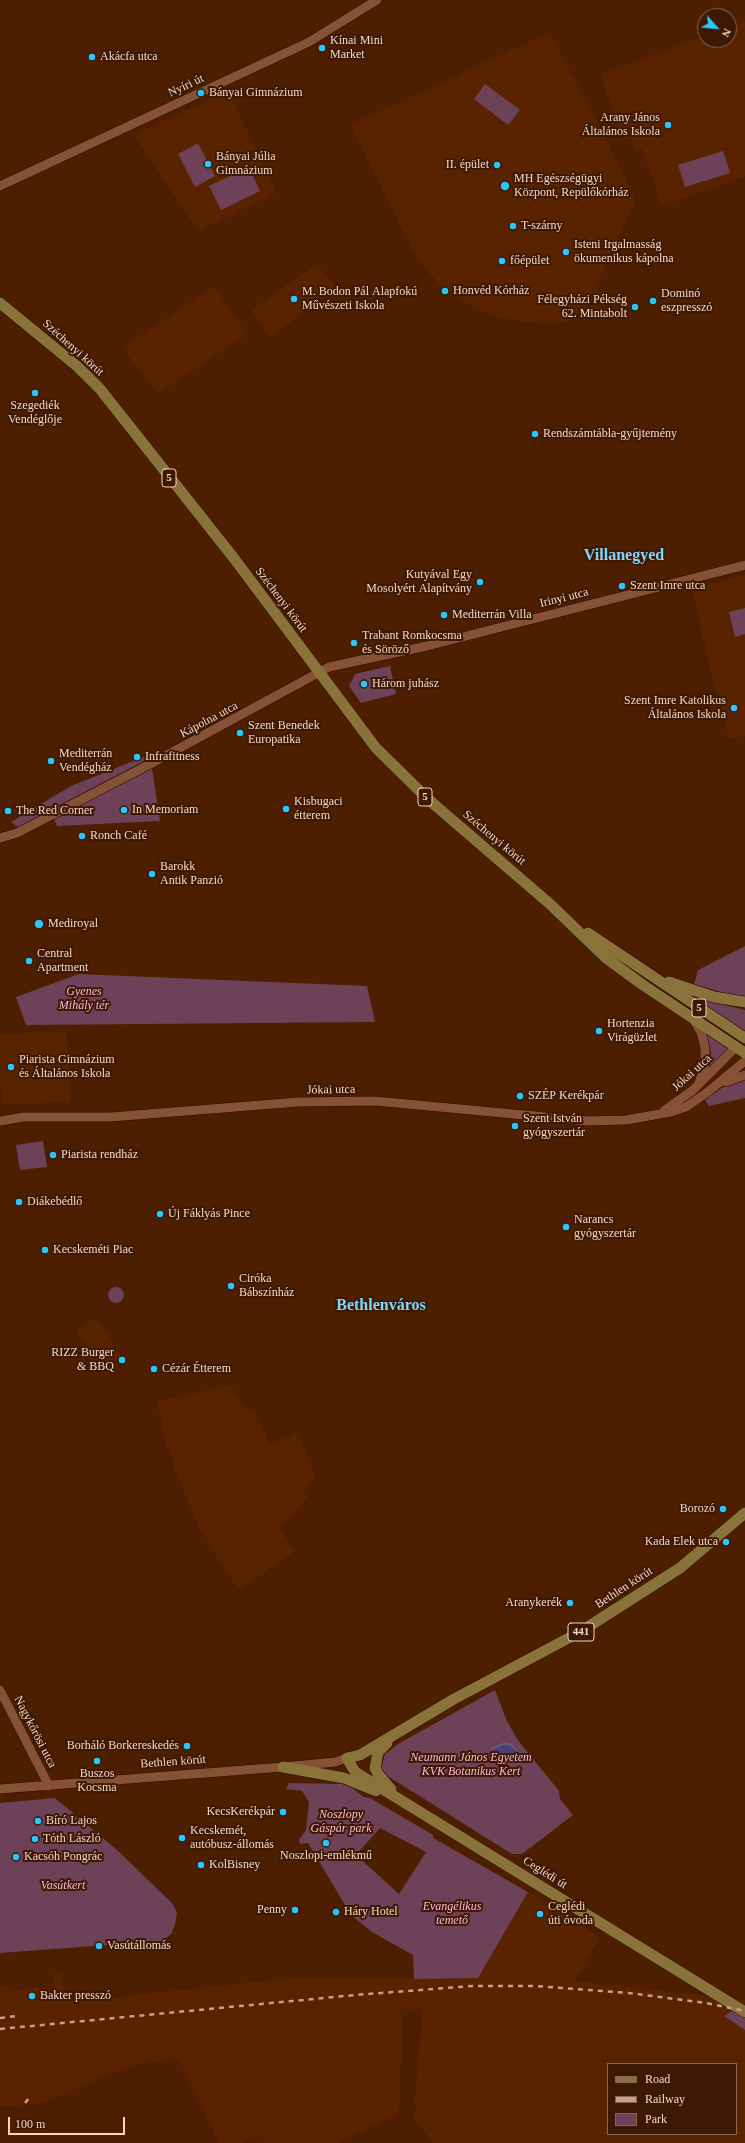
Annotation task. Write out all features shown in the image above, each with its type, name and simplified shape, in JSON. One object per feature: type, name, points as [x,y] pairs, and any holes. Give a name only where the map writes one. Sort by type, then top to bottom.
[{"type":"main road","name":"Széchenyi körút","points":[[0,303],[78,367],[100,389],[233,558],[376,748],[429,800],[550,904],[606,958],[687,1014],[742,1047]]},
{"type":"main road","name":"Széchenyi körút","points":[[550,904],[653,977],[745,1038]]},
{"type":"main road","name":"5","points":[[653,977],[714,997],[745,1002]]},
{"type":"main road","name":"Bethlen körút","points":[[403,1730],[454,1699],[580,1632],[680,1568],[745,1513]]},
{"type":"main road","name":"441","points":[[348,1758],[360,1755],[403,1730]]},
{"type":"main road","points":[[403,1730],[378,1752],[375,1768],[388,1786],[412,1807]]},
{"type":"main road","points":[[348,1758],[355,1772],[412,1807]]},
{"type":"main road","points":[[283,1767],[344,1778],[412,1807]]},
{"type":"main road","name":"Ceglédi út","points":[[412,1807],[745,2012]]},
{"type":"street","name":"Nyíri út","points":[[0,186],[309,42],[377,0]]},
{"type":"street","name":"Irinyi utca","points":[[319,672],[329,667],[427,646],[745,565]]},
{"type":"street","name":"Kápolna utca","points":[[0,838],[16,834],[154,762],[319,672]]},
{"type":"street","points":[[687,1014],[698,1025],[705,1048],[705,1064],[698,1086]]},
{"type":"street","name":"Jókai utca","points":[[661,1113],[698,1086],[742,1047]]},
{"type":"street","name":"Jókai utca","points":[[0,1121],[24,1118],[111,1117],[298,1102],[375,1101],[588,1121],[626,1120],[686,1108],[745,1061]]},
{"type":"street","points":[[709,1091],[736,1077],[745,1075]]},
{"type":"street","name":"Nagykőrösi utca","points":[[0,1690],[49,1786]]},
{"type":"street","name":"Bethlen körút","points":[[0,1789],[283,1767],[335,1762],[348,1758]]},
{"type":"shaded area","name":"Arany János Általános Iskola","points":[[745,22],[745,176],[662,206],[642,149],[635,151],[631,138],[624,140],[600,74],[697,39],[697,48],[737,48],[737,25]]},
{"type":"shaded area","name":"MH Egészségügyi Központ, Repülőkórház","points":[[550,32],[636,199],[595,288],[602,292],[590,316],[554,324],[531,323],[495,317],[474,308],[442,286],[428,272],[414,254],[351,125]]},
{"type":"shaded area","name":"Bányai Júlia Gimnázium","points":[[228,90],[276,193],[198,231],[134,135]]},
{"type":"shaded area","name":"M. Bodon Pál Alapfokú Művészeti Iskola","points":[[317,264],[335,287],[270,338],[251,310]]},
{"type":"shaded area","points":[[214,286],[247,334],[158,394],[122,348]]},
{"type":"shaded area","points":[[745,575],[745,736],[729,739],[705,647],[707,646],[702,635],[693,589]]},
{"type":"shaded area","name":"Piarista Gimnázium és Általános Iskola","points":[[67,1031],[70,1102],[3,1105],[2,1089],[0,1089],[0,1034]]},
{"type":"shaded area","points":[[97,1317],[121,1356],[102,1369],[76,1330]]},
{"type":"shaded area","points":[[230,1385],[249,1412],[255,1411],[271,1445],[298,1432],[316,1478],[303,1490],[309,1497],[279,1528],[295,1552],[239,1590],[210,1547],[211,1546],[203,1532],[201,1532],[172,1462],[174,1462],[169,1447],[167,1447],[157,1402]]},
{"type":"shaded area","points":[[503,1744],[510,1744],[518,1752],[517,1757],[511,1761],[502,1763],[494,1760],[491,1754],[492,1749]]},
{"type":"shaded area","points":[[528,1892],[600,1937],[575,1981],[745,2000],[745,2014],[724,2016],[745,2030],[745,2143],[433,2143],[413,2118],[413,2113],[417,2113],[417,2106],[414,2106],[423,2009],[400,2009],[402,2031],[399,2114],[338,2143],[265,2143],[261,2135],[242,2143],[220,2143],[179,2059],[131,2065],[43,2103],[0,2107],[0,1987],[9,1986],[10,1990],[45,1987],[45,1992],[54,1991],[53,1974],[62,1973],[65,2000],[116,1997],[293,1978],[478,1978]]},
{"type":"green space","points":[[485,84],[520,110],[508,125],[474,99]]},
{"type":"green space","points":[[198,143],[215,176],[195,187],[178,154]]},
{"type":"green space","points":[[723,151],[730,173],[685,187],[678,165]]},
{"type":"green space","points":[[249,167],[260,191],[221,210],[209,186]]},
{"type":"green space","points":[[745,608],[745,634],[735,637],[729,612]]},
{"type":"green space","points":[[390,666],[396,694],[361,703],[349,686],[355,674]]},
{"type":"green space","points":[[146,756],[148,759],[18,827],[11,822],[71,786]]},
{"type":"green space","points":[[152,768],[160,821],[57,826],[54,819]]},
{"type":"green space","points":[[745,946],[745,996],[724,993],[694,984],[698,970]]},
{"type":"green space","name":"Gyenes Mihály tér","points":[[79,974],[367,986],[375,1022],[26,1025],[16,997]]},
{"type":"green space","points":[[690,997],[745,1010],[745,1033]]},
{"type":"green space","points":[[706,1034],[730,1049],[710,1070],[711,1051]]},
{"type":"green space","points":[[745,1079],[745,1098],[709,1106],[705,1100],[723,1087]]},
{"type":"green space","points":[[43,1141],[47,1167],[20,1170],[16,1145]]},
{"type":"green space","points":[[116,1287],[122,1289],[124,1295],[122,1301],[116,1303],[110,1301],[108,1295],[110,1289]]},
{"type":"green space","name":"Neumann János Egyetem KVK Botanikus Kert","points":[[495,1690],[506,1719],[517,1739],[559,1791],[560,1799],[573,1815],[522,1854],[512,1854],[386,1775],[381,1768],[385,1754],[398,1744]]},
{"type":"green space","points":[[289,1783],[342,1784],[352,1788],[364,1797],[370,1798],[433,1835],[433,1838],[528,1892],[478,1978],[414,1979],[413,1955],[372,1932],[351,1915],[308,1843],[300,1844],[299,1840],[306,1830],[309,1802],[302,1791],[286,1789]],"holes":[[[380,1828],[426,1852],[399,1894],[356,1855]]]},
{"type":"green space","name":"Vasútkert","points":[[55,1798],[117,1850],[173,1904],[177,1913],[175,1925],[171,1934],[162,1941],[0,1953],[0,1803]]},
{"type":"green space","points":[[732,2011],[745,2014],[745,2030],[724,2016]]},
{"type":"railway","points":[[0,2029],[355,1995],[472,1986],[535,1986],[629,1993],[706,2003],[745,2011]]},
{"type":"railway","points":[[0,2018],[17,2016]]},
{"type":"railway","points":[[25,2103],[29,2098]]},
{"type":"place","name":"Kínai Mini Market","points":[[322,48]]},
{"type":"place","name":"Akácfa utca","points":[[92,57]]},
{"type":"place","name":"Bányai Gimnázium","points":[[201,93]]},
{"type":"place","name":"Arany János Általános Iskola","points":[[668,125]]},
{"type":"place","name":"Bányai Júlia Gimnázium","points":[[208,164]]},
{"type":"place","name":"II. épület","points":[[497,165]]},
{"type":"place","name":"MH Egészségügyi Központ, Repülőkórház","points":[[505,186]]},
{"type":"place","name":"T-szárny","points":[[513,226]]},
{"type":"place","name":"Isteni Irgalmasság ökumenikus kápolna","points":[[566,252]]},
{"type":"place","name":"főépület","points":[[502,261]]},
{"type":"place","name":"Honvéd Kórház","points":[[445,291]]},
{"type":"place","name":"M. Bodon Pál Alapfokú Művészeti Iskola","points":[[294,299]]},
{"type":"place","name":"Dominó eszpresszó","points":[[653,301]]},
{"type":"place","name":"Félegyházi Pékség 62. Mintabolt","points":[[635,307]]},
{"type":"place","name":"Szegediék Vendéglője","points":[[35,393]]},
{"type":"place","name":"Rendszámtábla-gyűjtemény","points":[[535,434]]},
{"type":"place","name":"Kutyával Egy Mosolyért Alapítvány","points":[[480,582]]},
{"type":"place","name":"Szent Imre utca","points":[[622,586]]},
{"type":"place","name":"Mediterrán Villa","points":[[444,615]]},
{"type":"place","name":"Trabant Romkocsma és Söröző","points":[[354,643]]},
{"type":"place","name":"Három juhász","points":[[364,684]]},
{"type":"place","name":"Szent Imre Katolikus Általános Iskola","points":[[734,708]]},
{"type":"place","name":"Szent Benedek Europatika","points":[[240,733]]},
{"type":"place","name":"Infrafitness","points":[[137,757]]},
{"type":"place","name":"Mediterrán Vendégház","points":[[51,761]]},
{"type":"place","name":"Kisbugaci étterem","points":[[286,809]]},
{"type":"place","name":"In Memoriam","points":[[124,810]]},
{"type":"place","name":"The Red Corner","points":[[8,811]]},
{"type":"place","name":"Ronch Café","points":[[82,836]]},
{"type":"place","name":"Barokk Antik Panzió","points":[[152,874]]},
{"type":"place","name":"Mediroyal","points":[[39,924]]},
{"type":"place","name":"Central Apartment","points":[[29,961]]},
{"type":"place","name":"Hortenzia Virágüzlet","points":[[599,1031]]},
{"type":"place","name":"Piarista Gimnázium és Általános Iskola","points":[[11,1067]]},
{"type":"place","name":"SZÉP Kerékpár","points":[[520,1096]]},
{"type":"place","name":"Szent István gyógyszertár","points":[[515,1126]]},
{"type":"place","name":"Piarista rendház","points":[[53,1155]]},
{"type":"place","name":"Diákebédlő","points":[[19,1202]]},
{"type":"place","name":"Új Fáklyás Pince","points":[[160,1214]]},
{"type":"place","name":"Narancs gyógyszertár","points":[[566,1227]]},
{"type":"place","name":"Kecskeméti Piac","points":[[45,1250]]},
{"type":"place","name":"Ciróka Bábszínház","points":[[231,1286]]},
{"type":"place","name":"RIZZ Burger & BBQ","points":[[122,1360]]},
{"type":"place","name":"Cézár Étterem","points":[[154,1369]]},
{"type":"place","name":"Borozó","points":[[723,1509]]},
{"type":"place","name":"Kada Elek utca","points":[[726,1542]]},
{"type":"place","name":"Aranykerék","points":[[570,1603]]},
{"type":"place","name":"Borháló Borkereskedés","points":[[187,1746]]},
{"type":"place","name":"Buszos Kocsma","points":[[97,1761]]},
{"type":"place","name":"KecsKerékpár","points":[[283,1812]]},
{"type":"place","name":"Bíró Lajos","points":[[38,1821]]},
{"type":"place","name":"Kecskemét, autóbusz-állomás","points":[[182,1838]]},
{"type":"place","name":"Tóth László","points":[[35,1839]]},
{"type":"place","name":"Noszlopi-emlékmű","points":[[326,1843]]},
{"type":"place","name":"Kacsóh Pongrác","points":[[16,1857]]},
{"type":"place","name":"KolBisney","points":[[201,1865]]},
{"type":"place","name":"Penny","points":[[295,1910]]},
{"type":"place","name":"Háry Hotel","points":[[336,1912]]},
{"type":"place","name":"Ceglédi úti óvoda","points":[[540,1914]]},
{"type":"place","name":"Vasútállomás","points":[[99,1946]]},
{"type":"place","name":"Bakter presszó","points":[[32,1996]]},
{"type":"district","name":"Villanegyed","points":[[624,556]]},
{"type":"district","name":"Bethlenváros","points":[[381,1306]]},
{"type":"park label","name":"Noszlopy Gáspár park","points":[[341,1822]]},
{"type":"park label","name":"Evangélikus temető","points":[[452,1914]]}]
